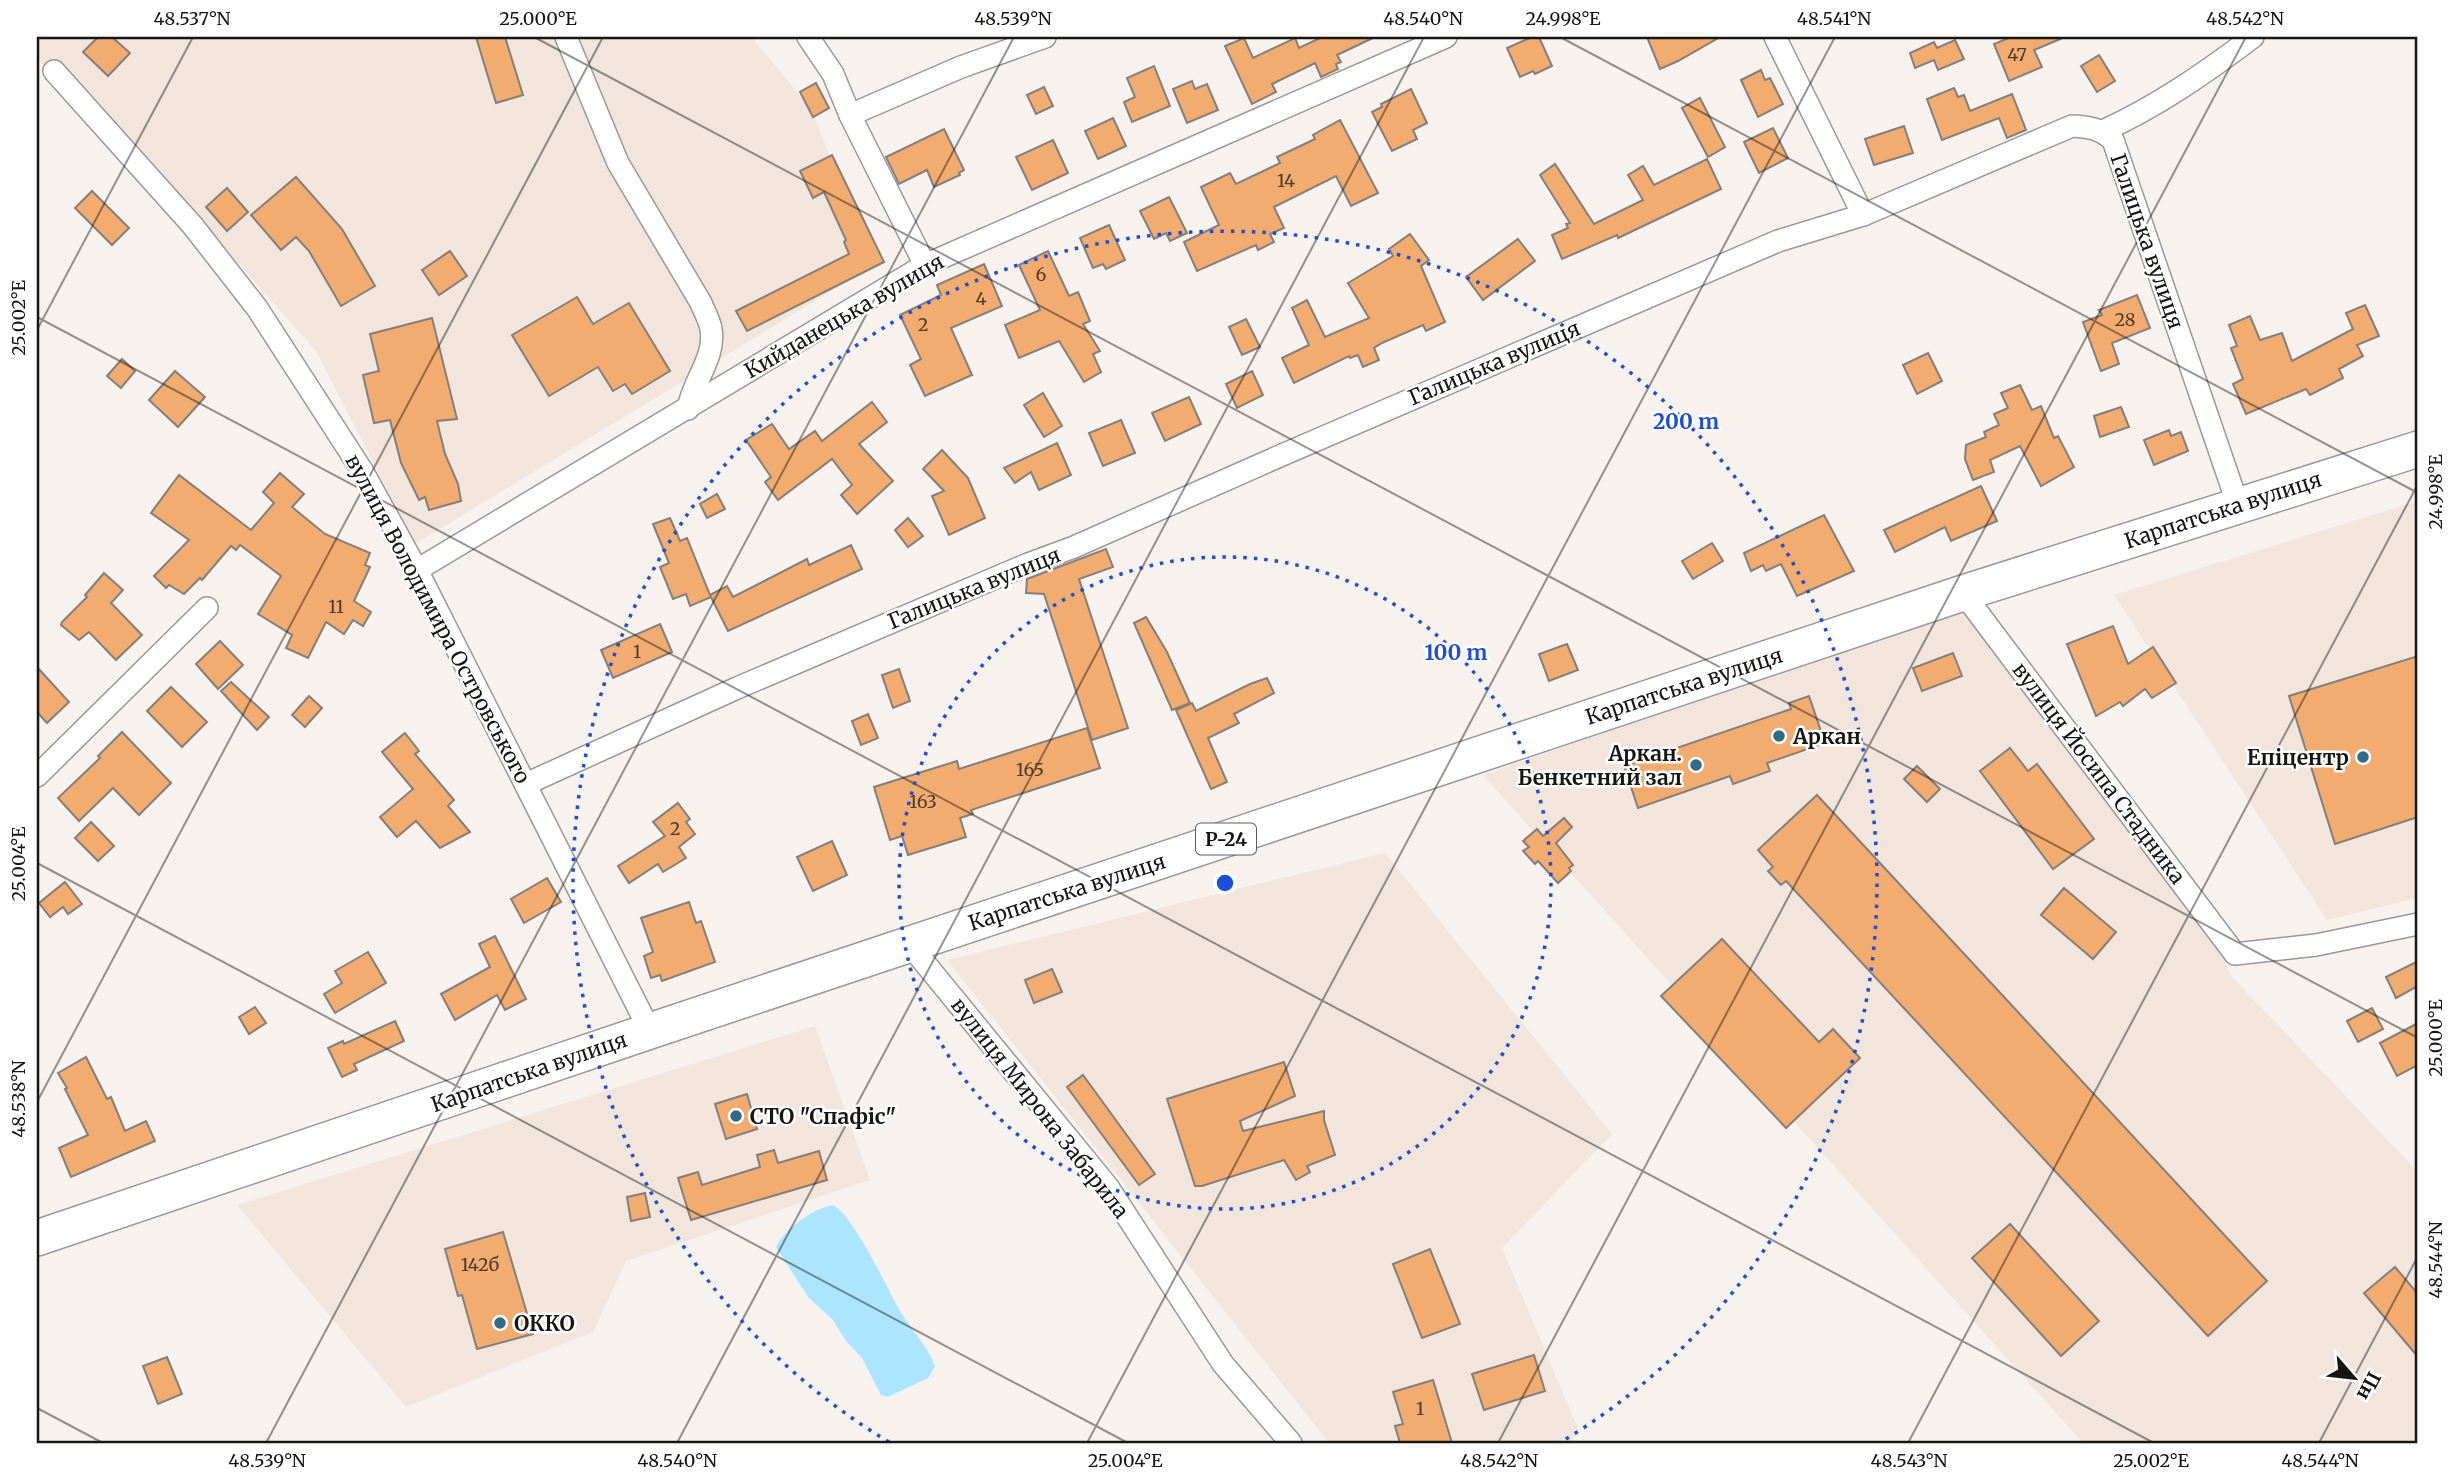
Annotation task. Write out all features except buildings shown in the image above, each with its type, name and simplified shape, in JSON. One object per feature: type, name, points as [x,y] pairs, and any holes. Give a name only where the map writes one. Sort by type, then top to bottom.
[{"type":"main road","name":"Карпатська вулиця","points":[[37,1238],[1963,593],[2418,449]]},
{"type":"street","points":[[566,37],[618,163],[701,303],[711,328],[712,346],[690,394],[688,409]]},
{"type":"street","points":[[808,37],[833,74],[850,115],[925,265]]},
{"type":"street","points":[[850,115],[972,63],[1045,37]]},
{"type":"street","name":"Кийданецька вулиця","points":[[417,570],[925,265],[1446,37]]},
{"type":"street","points":[[1775,37],[1863,215]]},
{"type":"street","points":[[2103,131],[2179,91],[2253,37]]},
{"type":"street","name":"вулиця Володимира Островського","points":[[54,71],[193,226],[257,308],[363,472],[417,570],[650,1031]]},
{"type":"street","name":"Галицька вулиця","points":[[526,783],[737,688],[1074,547],[1753,251],[1863,215],[2072,126],[2103,131],[2113,140],[2238,505]]},
{"type":"street","name":"вулиця Йосипа Стадника","points":[[1963,593],[2235,954],[2316,945],[2418,924]]},
{"type":"street","points":[[37,776],[207,608]]},
{"type":"street","name":"вулиця Мирона Забарила","points":[[910,945],[1108,1187],[1223,1364],[1291,1443]]},
{"type":"shaded area","points":[[37,37],[752,37],[813,112],[871,267],[415,544],[316,351],[123,133],[37,60]]},
{"type":"shaded area","points":[[2418,501],[2418,898],[2327,920],[2114,595]]},
{"type":"shaded area","points":[[1972,610],[2203,917],[2232,977],[2418,1172],[2418,1443],[2083,1443],[1483,775],[1831,655]]},
{"type":"shaded area","points":[[1385,853],[1612,1134],[1502,1248],[1579,1431],[1569,1443],[1329,1443],[947,960]]},
{"type":"shaded area","points":[[815,1026],[870,1180],[626,1261],[593,1332],[406,1407],[237,1205]]},
{"type":"water","points":[[833,1205],[842,1212],[860,1237],[900,1311],[935,1366],[928,1378],[888,1397],[881,1395],[862,1358],[846,1341],[833,1320],[808,1297],[776,1247],[800,1220]]},
{"type":"place","name":"Аркан","points":[[1779,736]]},
{"type":"place","name":"Епіцентр","points":[[2363,757]]},
{"type":"place","name":"Аркан. Бенкетний зал","points":[[1696,765]]},
{"type":"place","name":"СТО \"Спафіс\"","points":[[736,1116]]},
{"type":"place","name":"ОККО","points":[[500,1323]]}]
